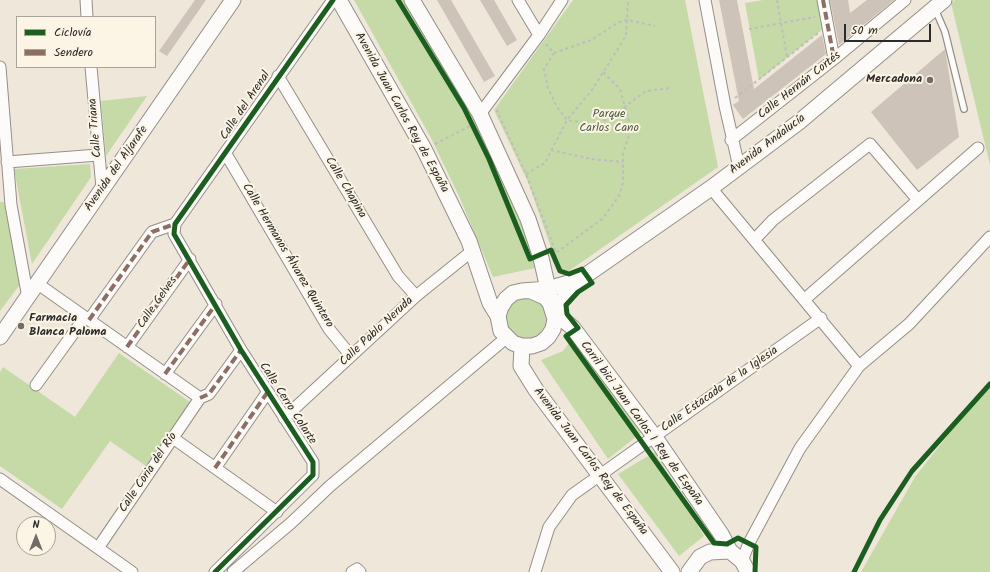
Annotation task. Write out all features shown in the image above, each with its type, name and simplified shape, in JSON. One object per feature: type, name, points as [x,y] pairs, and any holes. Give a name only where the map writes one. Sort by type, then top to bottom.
[{"type":"street","points":[[86,0],[87,16]]},
{"type":"street","name":"Avenida del Aljarafe","points":[[0,337],[38,284],[102,188],[168,97],[233,0]]},
{"type":"street","name":"Calle del Arenal","points":[[175,224],[226,154],[278,76],[333,0]]},
{"type":"street","name":"Avenida Juan Carlos Rey de España","points":[[339,0],[424,149],[472,251],[490,303],[498,316]]},
{"type":"street","points":[[412,0],[476,122],[511,183],[554,275],[565,278],[582,278]]},
{"type":"street","points":[[518,0],[539,35]]},
{"type":"street","points":[[476,122],[539,35],[562,0]]},
{"type":"street","points":[[704,0],[732,140],[739,167]]},
{"type":"street","points":[[823,0],[834,59]]},
{"type":"street","name":"Calle Hernán Cortés","points":[[732,140],[905,0]]},
{"type":"street","name":"Avenida Andalucía","points":[[582,278],[711,188],[800,122],[937,3]]},
{"type":"street","points":[[0,67],[12,205],[28,298]]},
{"type":"street","name":"Calle Triana","points":[[91,68],[102,188]]},
{"type":"street","name":"Calle Chapina","points":[[278,76],[398,276],[416,296]]},
{"type":"street","points":[[755,239],[773,220],[870,144],[918,200]]},
{"type":"street","points":[[805,299],[978,148]]},
{"type":"street","name":"Calle Hermanos Álvarez Quintero","points":[[226,154],[329,329],[351,356]]},
{"type":"street","points":[[8,162],[98,155]]},
{"type":"street","points":[[711,188],[860,366]]},
{"type":"street","points":[[36,385],[152,232],[175,224]]},
{"type":"street","name":"Calle Cerro Colarte","points":[[175,224],[174,234],[216,304],[241,350],[267,393],[314,462],[313,475],[216,572]]},
{"type":"street","points":[[745,566],[748,543],[800,448],[860,366],[909,324],[990,237]]},
{"type":"street","name":"Calle Pablo Neruda","points":[[284,418],[416,296],[472,251]]},
{"type":"street","points":[[545,257],[548,289],[555,319],[553,329],[548,337],[541,343],[532,346],[522,346],[513,343],[506,338],[499,324],[498,316],[506,299],[518,292],[548,289],[582,278]]},
{"type":"street","name":"Calle Gelves","points":[[127,347],[190,259]]},
{"type":"street","points":[[553,310],[582,278]]},
{"type":"street","points":[[38,284],[200,398]]},
{"type":"street","points":[[531,291],[545,297],[553,310],[574,331],[654,436],[721,534],[730,551],[745,566]]},
{"type":"street","points":[[165,374],[216,304]]},
{"type":"street","name":"Calle Estacada de la Iglesia","points":[[537,570],[549,527],[572,495],[821,318]]},
{"type":"street","points":[[234,572],[330,486],[506,338]]},
{"type":"street","name":"Avenida Juan Carlos Rey de España","points":[[522,346],[521,366],[536,390],[672,572]]},
{"type":"street","name":"Calle Coria del Río","points":[[98,548],[200,398],[208,394],[241,350]]},
{"type":"street","points":[[215,468],[267,393]]},
{"type":"street","points":[[173,438],[277,512]]},
{"type":"street","points":[[0,479],[132,572]]},
{"type":"street","points":[[689,572],[700,557],[710,552],[730,551]]},
{"type":"street","points":[[245,572],[254,561],[257,553]]},
{"type":"street","points":[[352,572],[357,569],[360,572]]},
{"type":"lane","points":[[937,3],[964,109]]},
{"type":"path","points":[[511,183],[545,163],[567,120],[592,90],[626,36],[628,0]]},
{"type":"path","points":[[777,0],[787,57]]},
{"type":"path","points":[[655,26],[627,20],[619,22],[591,40],[554,53],[544,69],[548,88],[567,120],[597,125],[616,114],[646,91],[672,88]]},
{"type":"path","points":[[725,106],[787,57],[827,20]]},
{"type":"path","points":[[750,30],[781,24],[827,20]]},
{"type":"path","points":[[540,48],[544,42],[554,53]]},
{"type":"path","points":[[501,105],[497,111],[526,174],[556,252],[602,219],[619,196],[623,183],[623,154],[630,128],[626,106],[620,89],[603,72]]},
{"type":"path","points":[[434,144],[476,122]]},
{"type":"path","points":[[552,150],[591,160],[623,162]]},
{"type":"green space","points":[[354,0],[404,0],[474,118],[523,223],[535,268],[493,277],[459,196],[430,136]]},
{"type":"green space","name":"Parque Carlos Cano","points":[[573,0],[685,0],[718,167],[566,273],[557,265],[528,182],[494,110]]},
{"type":"green space","points":[[763,0],[823,0],[828,25],[759,80],[745,3]]},
{"type":"green space","points":[[955,0],[990,0],[990,165],[951,3]]},
{"type":"green space","points":[[147,96],[106,156],[101,101]]},
{"type":"green space","points":[[90,164],[91,177],[32,264],[14,169]]},
{"type":"green space","points":[[0,202],[4,202],[21,283],[0,311]]},
{"type":"green space","points":[[523,297],[531,297],[539,300],[545,306],[548,318],[545,330],[539,336],[531,339],[523,339],[515,336],[509,330],[506,322],[506,314],[509,306],[515,300]]},
{"type":"green space","points":[[572,339],[642,432],[608,459],[541,360],[563,351]]},
{"type":"green space","points":[[119,353],[190,402],[146,466],[110,441],[62,509],[0,466],[0,372],[3,367],[75,417]]},
{"type":"green space","points":[[990,381],[990,572],[861,572],[915,477]]},
{"type":"green space","points":[[655,452],[704,536],[679,556],[618,474]]},
{"type":"building","points":[[195,0],[206,0],[167,56],[159,51]]},
{"type":"building","points":[[437,0],[451,0],[495,76],[484,82]]},
{"type":"building","points":[[480,0],[494,0],[517,40],[507,46]]},
{"type":"building","points":[[719,0],[737,0],[754,89],[822,35],[826,54],[743,119],[733,105],[739,101]]},
{"type":"building","points":[[830,0],[848,0],[850,13],[867,0],[894,0],[839,45]]},
{"type":"building","name":"Mercadona","points":[[945,49],[959,137],[917,170],[871,112]]},
{"type":"marked path","points":[[823,0],[834,59]]},
{"type":"marked path","points":[[89,320],[152,232],[175,224]]},
{"type":"marked path","points":[[127,347],[190,259]]},
{"type":"marked path","points":[[165,374],[216,304]]},
{"type":"marked path","points":[[200,398],[209,394],[241,350]]},
{"type":"marked path","points":[[215,468],[267,393]]},
{"type":"cycle path","points":[[215,572],[313,475],[313,462],[241,350],[174,234],[175,224],[333,0]]},
{"type":"cycle path","name":"Carril bici Juan Carlos I Rey de España","points":[[398,0],[464,108],[489,159],[530,259],[551,250],[560,271],[569,274],[582,269],[592,283],[578,292],[566,305],[567,314],[578,328],[566,336],[714,543],[727,544],[738,538],[756,547],[755,572]]},
{"type":"cycle path","points":[[854,572],[880,520],[912,471],[990,384]]},
{"type":"place","name":"Mercadona","points":[[930,80]]},
{"type":"place","name":"Farmacia Blanca Paloma","points":[[21,326]]}]
